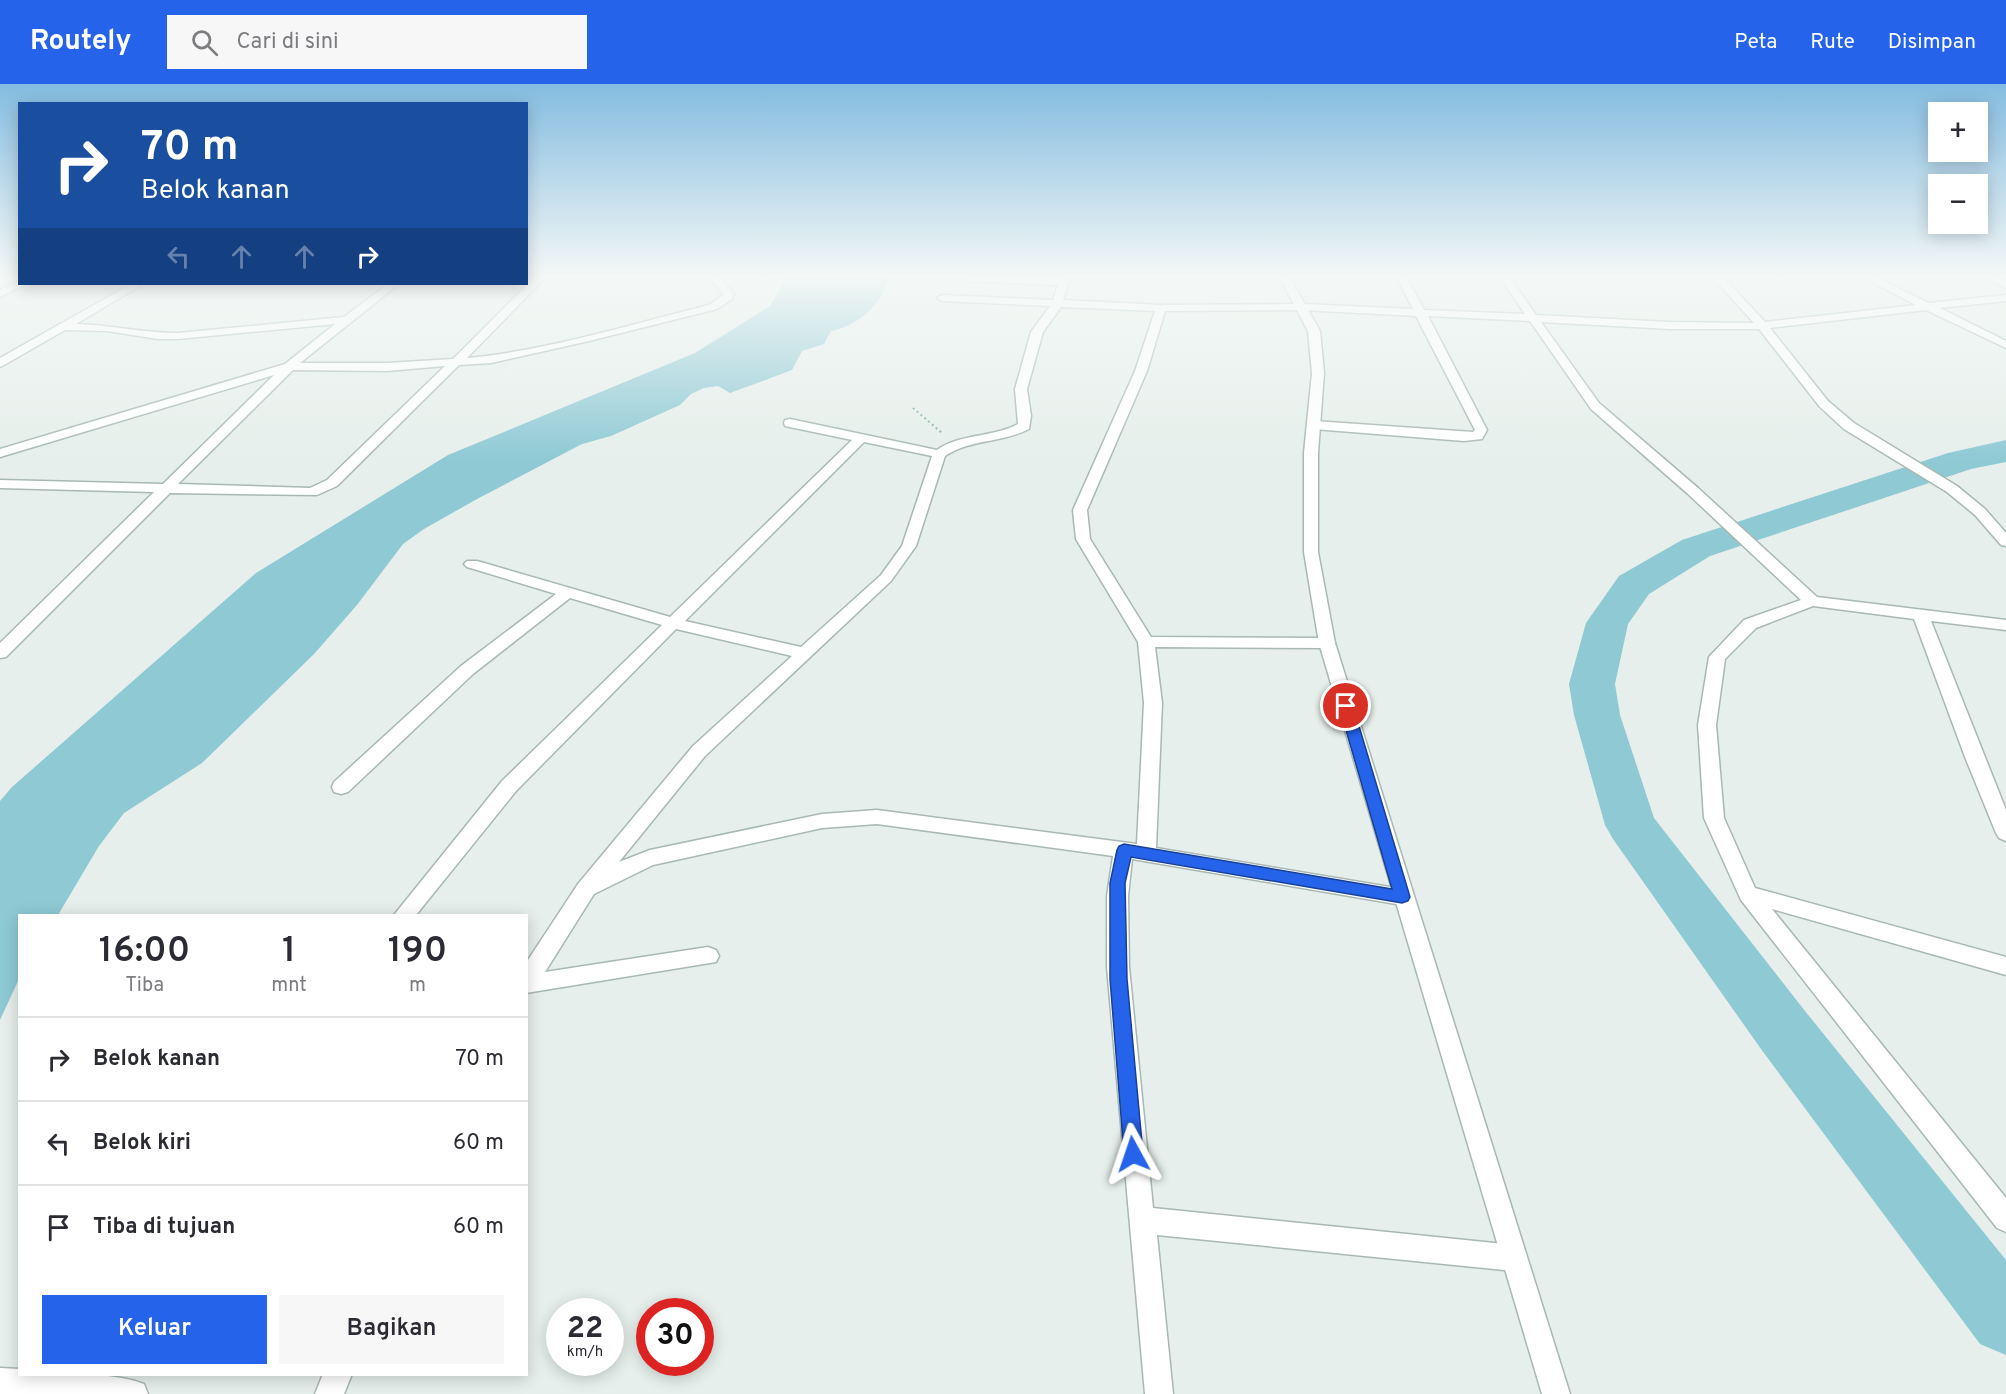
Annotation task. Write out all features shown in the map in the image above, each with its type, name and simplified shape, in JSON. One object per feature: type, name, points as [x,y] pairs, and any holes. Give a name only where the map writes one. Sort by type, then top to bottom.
[{"type":"street","points":[[0,363],[41,339]]},
{"type":"street","points":[[0,653],[291,366],[322,339]]},
{"type":"street","points":[[0,484],[293,492],[312,492],[322,489],[332,483],[479,339]]},
{"type":"street","points":[[0,453],[291,366],[387,367],[491,359],[582,339]]},
{"type":"street","points":[[528,980],[585,890],[699,751],[886,578],[909,546],[939,454],[954,444],[1010,434],[1024,426],[1025,416],[1021,389],[1035,339]]},
{"type":"street","points":[[1151,339],[1141,371],[1080,510],[1083,539],[1146,642],[1153,703],[1135,852],[1118,883],[1119,979],[1133,1154],[1143,1220],[1159,1394]]},
{"type":"street","points":[[1315,339],[1318,373],[1311,453],[1311,552],[1327,643],[1402,897],[1556,1394]]},
{"type":"street","points":[[1314,425],[1464,438],[1477,436],[1481,430],[1455,387],[1433,339]]},
{"type":"street","points":[[1548,339],[1595,406],[1693,491],[1812,601]]},
{"type":"street","points":[[1773,339],[1824,404],[1849,426],[1952,489],[1980,512],[2006,542]]},
{"type":"street","points":[[790,423],[939,454]]},
{"type":"street","points":[[405,914],[508,786],[860,439]]},
{"type":"street","points":[[472,564],[673,623],[802,654]]},
{"type":"street","points":[[341,787],[467,670],[567,592]]},
{"type":"street","points":[[2006,625],[1812,601],[1750,624],[1717,657],[1707,725],[1714,818],[1748,894],[2006,1219]]},
{"type":"street","points":[[1921,616],[1974,757],[2006,833]]},
{"type":"street","points":[[1146,642],[1327,643]]},
{"type":"street","points":[[585,890],[650,858],[822,821],[856,817],[1135,852],[1402,897]]},
{"type":"street","points":[[1748,894],[2006,966]]},
{"type":"street","points":[[528,983],[708,956]]},
{"type":"street","points":[[1143,1220],[1514,1258]]},
{"type":"street","points":[[329,1394],[337,1376]]},
{"type":"street","points":[[0,1382],[119,1388]]},
{"type":"path","points":[[913,408],[954,444]]},
{"type":"water","points":[[717,339],[827,339],[824,344],[802,351],[792,370],[730,393],[718,386],[704,388],[691,394],[680,405],[611,436],[582,444],[477,499],[424,529],[403,544],[357,605],[314,654],[202,763],[124,813],[99,846],[59,914],[18,914],[18,981],[0,1020],[0,801],[12,787],[256,573],[448,455],[695,353]]},
{"type":"waterway","points":[[2006,451],[1961,461],[1696,548],[1634,585],[1607,623],[1592,684],[1597,715],[1631,825],[1783,1030],[2006,1318]]},
{"type":"route","points":[[1133,1154],[1119,979],[1118,883],[1124,850],[1402,897],[1391,852],[1346,706]]}]
